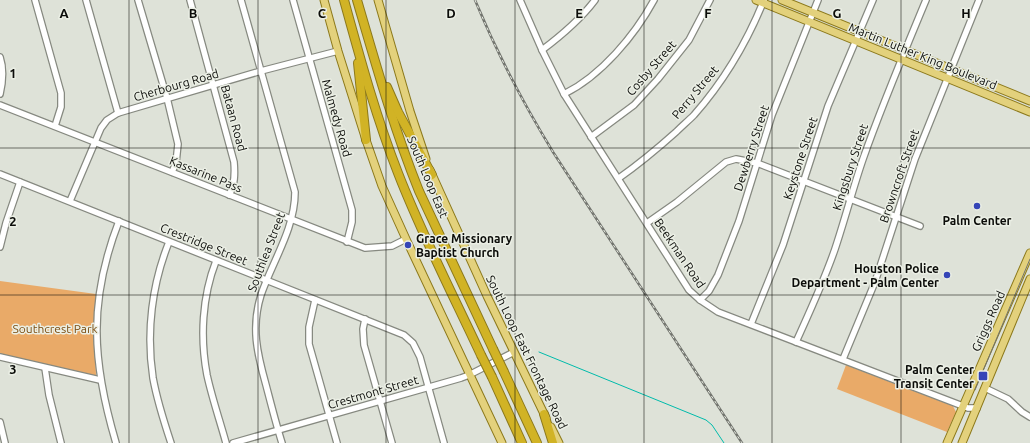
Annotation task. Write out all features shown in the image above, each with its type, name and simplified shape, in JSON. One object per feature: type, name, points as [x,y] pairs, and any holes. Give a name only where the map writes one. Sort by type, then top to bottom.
[{"type":"highway","name":"South Loop East","points":[[344,0],[375,109],[411,206],[522,443]]},
{"type":"highway","name":"South Loop East","points":[[357,0],[401,145],[419,191],[537,443]]},
{"type":"highway","points":[[355,39],[366,140]]},
{"type":"highway","points":[[373,56],[398,112],[432,175]]},
{"type":"highway","points":[[544,414],[553,443]]},
{"type":"main road","points":[[324,0],[338,51],[382,186],[502,443]]},
{"type":"main road","name":"South Loop East Frontage Road","points":[[378,0],[410,111],[432,175],[487,296],[559,443]]},
{"type":"main road","name":"Martin Luther King Boulevard","points":[[783,0],[1030,101]]},
{"type":"main road","name":"Martin Luther King Boulevard","points":[[761,1],[1030,112]]},
{"type":"main road","points":[[994,97],[997,88]]},
{"type":"main road","name":"Griggs Road","points":[[947,443],[1030,253]]},
{"type":"main road","name":"Griggs Road","points":[[962,443],[1030,282]]},
{"type":"street","points":[[35,0],[61,93],[61,107],[55,126]]},
{"type":"street","points":[[86,0],[118,113]]},
{"type":"street","points":[[138,0],[167,98],[178,144],[176,163],[172,172]]},
{"type":"street","name":"Bataan Road","points":[[190,0],[234,162],[235,178],[229,195]]},
{"type":"street","name":"Southlea Street","points":[[241,0],[295,192],[295,204],[291,220],[260,296],[255,331],[256,345],[282,443]]},
{"type":"street","name":"Malmedy Road","points":[[293,0],[352,210],[352,222],[347,242]]},
{"type":"street","points":[[520,1],[527,0]]},
{"type":"street","points":[[542,50],[583,16],[595,0]]},
{"type":"street","points":[[564,94],[574,89],[604,66],[629,39],[654,0]]},
{"type":"street","name":"Cosby Street","points":[[591,137],[634,105],[658,79],[689,40],[710,0]]},
{"type":"street","name":"Dewberry Street","points":[[700,300],[709,291],[718,275],[739,221],[772,115],[818,0]]},
{"type":"street","name":"Keystone Street","points":[[751,324],[783,245],[828,106],[872,0]]},
{"type":"street","name":"Kingsbury Street","points":[[796,342],[820,288],[862,161],[901,59],[926,0]]},
{"type":"street","name":"Browncroft Street","points":[[843,359],[875,282],[915,159],[979,0]]},
{"type":"street","name":"Beekman Road","points":[[520,1],[564,94],[619,178],[689,290],[700,300],[718,312],[964,406],[977,408]]},
{"type":"street","name":"Perry Street","points":[[619,178],[650,156],[693,116],[721,82],[740,51],[761,1]]},
{"type":"street","name":"Cherbourg Road","points":[[70,201],[101,128],[107,120],[118,113],[261,71],[338,51]]},
{"type":"street","points":[[0,57],[3,84],[0,94]]},
{"type":"street","name":"Kassarine Pass","points":[[0,105],[365,248],[392,246],[406,239]]},
{"type":"street","points":[[647,223],[677,202],[726,162],[736,159],[757,164],[920,226]]},
{"type":"street","name":"Crestridge Street","points":[[0,174],[404,335],[413,343],[420,357],[444,443]]},
{"type":"street","points":[[0,247],[6,223],[20,182]]},
{"type":"street","points":[[116,443],[100,380],[96,340],[98,303],[104,267],[119,221]]},
{"type":"street","points":[[169,242],[160,262],[150,320],[153,378],[171,443]]},
{"type":"street","points":[[216,261],[212,271],[204,313],[203,346],[208,376],[226,443]]},
{"type":"street","points":[[315,300],[309,327],[309,344],[337,443]]},
{"type":"street","points":[[365,319],[363,329],[364,345],[392,443]]},
{"type":"street","name":"Crestmont Street","points":[[233,443],[469,375],[514,352]]},
{"type":"street","points":[[0,357],[100,380]]},
{"type":"street","points":[[46,368],[49,395],[61,443]]},
{"type":"street","points":[[985,388],[1008,399],[1030,417]]},
{"type":"street","points":[[0,422],[5,443]]},
{"type":"green space","name":"Southcrest Park","points":[[0,281],[96,294],[94,325],[96,375],[0,354]]},
{"type":"green space","points":[[846,365],[953,406],[956,412],[947,432],[837,389]]},
{"type":"waterway","points":[[539,352],[706,420],[712,425],[724,443]]},
{"type":"tram line","points":[[975,390],[1030,259]]},
{"type":"railway","points":[[475,0],[511,78],[553,152],[742,443]]},
{"type":"place","name":"Palm Center","points":[[977,206]]},
{"type":"place","name":"Grace Missionary Baptist Church","points":[[408,245]]},
{"type":"place","name":"Houston Police Department - Palm Center","points":[[947,275]]},
{"type":"place","name":"Palm Center Transit Center","points":[[983,376]]}]
